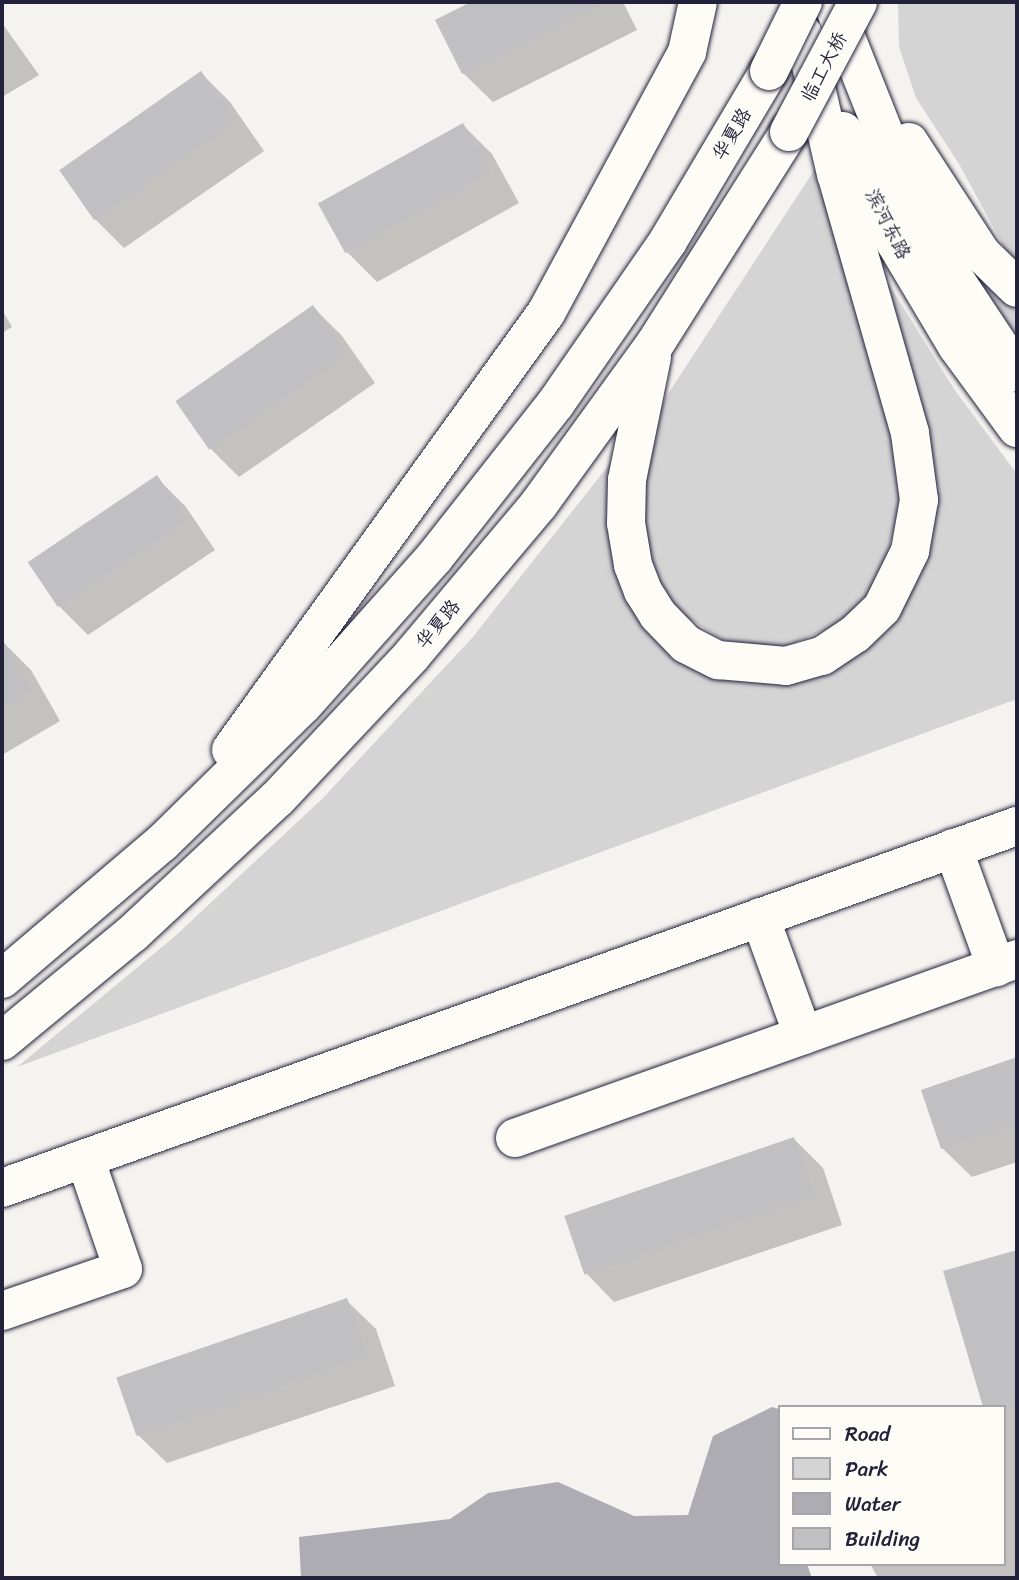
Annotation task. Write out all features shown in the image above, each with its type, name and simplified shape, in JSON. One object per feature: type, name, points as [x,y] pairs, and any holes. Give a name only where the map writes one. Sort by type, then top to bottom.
[{"type":"main road","points":[[162,843],[417,498],[546,313],[687,52],[698,2]]},
{"type":"main road","name":"滨河东路","points":[[832,2],[850,52],[943,261],[1017,373]]},
{"type":"main road","name":"临工大桥","points":[[789,132],[858,2]]},
{"type":"main road","points":[[655,344],[627,480],[626,523],[633,565],[643,591],[658,615],[686,644],[718,660],[786,666],[822,656],[856,634],[882,608],[910,551],[919,500],[910,433],[836,174],[800,13]]},
{"type":"main road","name":"华夏路","points":[[2,979],[162,843],[303,705],[451,537],[556,403],[668,241],[769,71],[800,13]]},
{"type":"main road","name":"滨河东路","points":[[800,13],[895,242],[957,346],[1017,428]]},
{"type":"main road","points":[[850,52],[981,253],[1017,288]]},
{"type":"main road","name":"华夏路","points":[[2,1041],[132,933],[257,817],[394,674],[539,504],[655,344],[789,132]]},
{"type":"main road","points":[[2,1188],[1017,825]]},
{"type":"main road","points":[[515,1138],[1007,963],[953,848]]},
{"type":"main road","points":[[760,917],[803,1035]]},
{"type":"main road","points":[[2,1311],[123,1269],[85,1158]]},
{"type":"green space","points":[[898,2],[1017,2],[1017,271],[959,164],[916,98],[899,47]]},
{"type":"green space","points":[[815,169],[887,392],[903,491],[882,576],[859,610],[830,628],[788,645],[758,650],[727,642],[675,610],[654,573],[645,538],[642,486],[664,400]]},
{"type":"green space","points":[[956,257],[1017,310],[1017,345]]},
{"type":"green space","points":[[888,283],[954,389],[1017,474],[1017,699],[17,1067],[174,937],[322,799],[472,638],[612,461],[663,644],[857,654],[889,629],[910,594],[879,286]]},
{"type":"water","points":[[772,1407],[778,1409],[778,1566],[808,1566],[812,1578],[301,1578],[299,1537],[450,1519],[488,1493],[558,1482],[634,1516],[688,1515],[713,1436]]},
{"type":"building","points":[[471,2],[606,2],[462,74],[435,20]]},
{"type":"building","points":[[201,71],[236,121],[94,220],[59,170]]},
{"type":"building","points":[[463,123],[491,173],[345,253],[318,203]]},
{"type":"building","points":[[313,305],[347,353],[209,450],[175,401]]},
{"type":"building","points":[[157,475],[187,520],[58,607],[28,562]]},
{"type":"building","points":[[2,639],[32,691],[2,709]]},
{"type":"building","points":[[1017,1057],[1017,1123],[941,1149],[921,1090]]},
{"type":"building","points":[[794,1137],[814,1196],[584,1275],[564,1216]]},
{"type":"building","points":[[1017,1250],[1017,1407],[982,1405],[943,1271]]},
{"type":"building","points":[[347,1298],[367,1357],[136,1436],[116,1377]]}]
